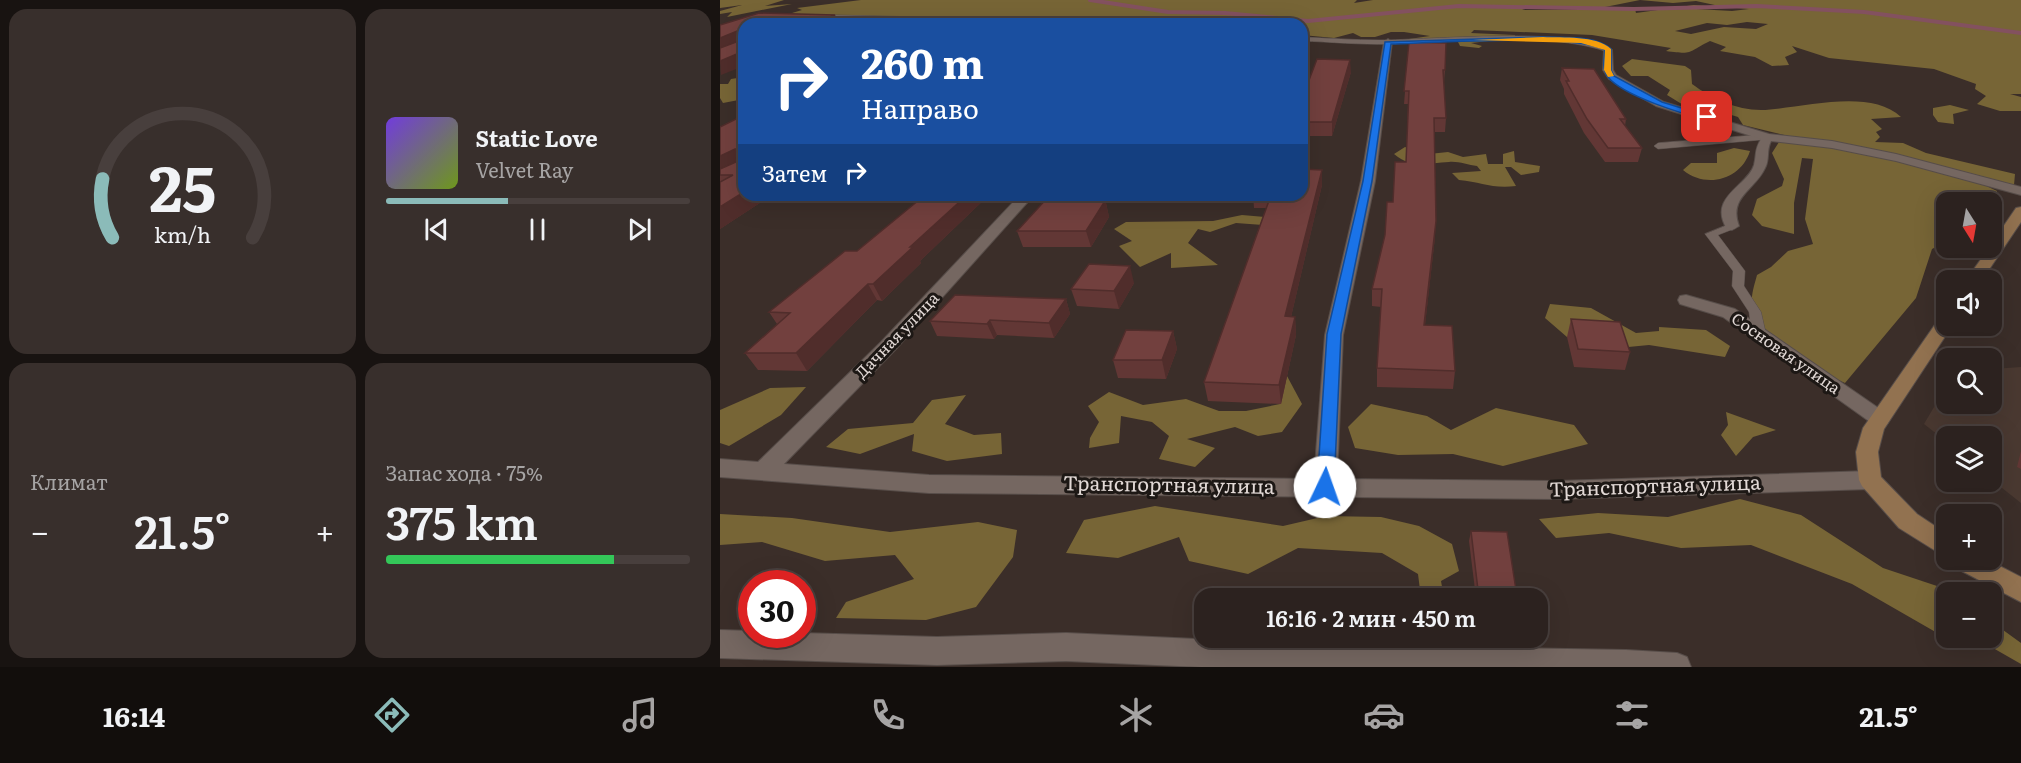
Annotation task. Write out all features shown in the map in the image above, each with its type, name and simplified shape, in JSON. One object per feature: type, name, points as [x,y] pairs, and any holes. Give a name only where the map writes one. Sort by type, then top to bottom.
[{"type":"street","points":[[1325,487],[1334,334],[1368,181],[1388,42]]},
{"type":"street","points":[[1608,50],[1608,70],[1612,77],[1660,104],[1768,137],[1898,159],[1962,173],[2021,191]]},
{"type":"street","points":[[1732,226],[1728,219],[1731,200],[1760,167],[1760,150],[1768,137]]},
{"type":"street","name":"Дачная улица","points":[[763,471],[888,346],[1021,201]]},
{"type":"street","points":[[1981,270],[2021,211]]},
{"type":"street","name":"Сосновая улица","points":[[1686,300],[1729,313],[1880,419]]},
{"type":"street","points":[[1936,336],[1880,419],[1866,452],[1870,480],[1908,521],[1936,540]]},
{"type":"street","name":"Транспортная улица","points":[[720,468],[929,483],[1558,490],[1870,480]]},
{"type":"street","points":[[1984,570],[2021,590]]},
{"type":"street","points":[[720,644],[937,651],[1066,647],[1328,658],[1677,667]]},
{"type":"lane","points":[[828,18],[860,18]]},
{"type":"lane","points":[[1308,39],[1388,42],[1543,39],[1581,41],[1604,46],[1608,50]]},
{"type":"lane","points":[[1658,146],[1768,137]]},
{"type":"lane","points":[[1732,226],[1711,234],[1739,271],[1738,286],[1755,312],[1759,334]]},
{"type":"shaded area","points":[[720,0],[784,0],[765,6],[792,4],[727,17],[732,12],[720,14],[720,11],[742,5],[720,8]]},
{"type":"shaded area","points":[[861,0],[1357,0],[1354,3],[1373,0],[1640,0],[2021,0],[2021,94],[2010,94],[2021,97],[2021,111],[2000,111],[1977,104],[1986,96],[1975,89],[1976,84],[1934,69],[1829,58],[1792,46],[1797,52],[1785,57],[1789,65],[1772,66],[1755,57],[1720,51],[1726,47],[1710,41],[1690,52],[1682,53],[1666,51],[1671,48],[1592,35],[1474,30],[1471,33],[1515,35],[1515,38],[1471,43],[1482,46],[1479,48],[1460,46],[1458,42],[1465,40],[1409,39],[1430,36],[1404,32],[1391,32],[1375,37],[1361,37],[1353,33],[1334,38],[1308,36],[1308,18],[795,18],[782,16],[802,10],[797,8]],"holes":[[[1640,0],[1673,3],[1696,1],[1749,9],[1732,11],[1696,9],[1707,6],[1694,5],[1636,13],[1635,9],[1522,10],[1531,6],[1595,9]],[[1707,23],[1768,24],[1756,29],[1724,27],[1691,34],[1675,31]]]},
{"type":"shaded area","points":[[1632,59],[1685,66],[1691,70],[1692,84],[1707,94],[1742,108],[1761,110],[1834,102],[1871,103],[1887,108],[1901,117],[1871,119],[1882,129],[1876,132],[1880,137],[1875,142],[1903,143],[1926,153],[2015,174],[2014,185],[1957,172],[1997,192],[1936,192],[1936,247],[1932,249],[1916,298],[1845,383],[1803,362],[1774,341],[1755,317],[1752,303],[1757,275],[1771,267],[1788,251],[1813,244],[1805,219],[1813,159],[1802,158],[1794,203],[1794,234],[1762,226],[1752,215],[1757,199],[1782,186],[1784,179],[1772,153],[1779,142],[1826,145],[1743,125],[1738,117],[1720,113],[1702,113],[1667,95],[1670,90],[1648,76],[1631,76],[1622,66]]},
{"type":"shaded area","points":[[738,78],[738,100],[723,103],[720,98],[720,84],[728,84],[731,79]]},
{"type":"shaded area","points":[[1950,105],[1969,110],[1953,114],[1954,124],[1938,122],[1933,115],[1933,108]]},
{"type":"shaded area","points":[[1405,147],[1429,154],[1448,152],[1463,157],[1486,154],[1488,164],[1503,164],[1503,154],[1514,151],[1515,162],[1540,166],[1539,172],[1521,175],[1511,167],[1505,167],[1516,186],[1493,186],[1459,180],[1452,173],[1481,171],[1477,166],[1452,162],[1427,164],[1407,162],[1394,154]]},
{"type":"shaded area","points":[[1734,148],[1750,151],[1739,169],[1722,179],[1702,179],[1683,170],[1691,163],[1717,163],[1717,153]]},
{"type":"shaded area","points":[[1242,215],[1265,217],[1263,225],[1236,223],[1210,232],[1198,229],[1188,243],[1218,265],[1171,268],[1171,253],[1140,267],[1119,246],[1132,241],[1114,229],[1126,222],[1213,221]]},
{"type":"shaded area","points":[[1550,304],[1591,308],[1636,333],[1659,331],[1659,327],[1706,330],[1730,346],[1725,357],[1649,345],[1618,348],[1615,339],[1567,337],[1545,318]]},
{"type":"shaded area","points":[[2021,367],[2021,503],[2002,488],[2002,426],[1936,426],[1936,433],[1924,424],[1936,404],[1936,414],[2002,414],[2002,368]]},
{"type":"shaded area","points":[[1287,376],[1302,404],[1282,432],[1258,436],[1235,427],[1187,439],[1215,448],[1195,467],[1159,459],[1169,436],[1152,422],[1121,416],[1119,443],[1089,448],[1090,438],[1099,422],[1088,406],[1109,392],[1143,405],[1186,399],[1219,411],[1246,411],[1280,404]]},
{"type":"shaded area","points":[[806,387],[781,415],[729,446],[720,443],[720,410],[770,388]]},
{"type":"shaded area","points":[[966,395],[945,424],[974,435],[1001,433],[1002,454],[947,461],[912,451],[914,434],[860,454],[826,447],[848,429],[913,423],[932,400]]},
{"type":"shaded area","points":[[1371,404],[1427,416],[1451,430],[1496,408],[1574,425],[1588,444],[1503,466],[1453,454],[1398,455],[1355,448],[1348,427]]},
{"type":"shaded area","points":[[1726,412],[1776,430],[1753,437],[1736,456],[1721,435],[1728,425]]},
{"type":"shaded area","points":[[1740,499],[1801,515],[1883,568],[1936,586],[1936,632],[1852,584],[1751,545],[1681,548],[1609,533],[1556,538],[1539,519],[1598,513],[1668,517]]},
{"type":"shaded area","points":[[1155,506],[1283,526],[1326,516],[1381,517],[1419,526],[1452,544],[1459,571],[1441,581],[1442,588],[1420,588],[1418,574],[1382,553],[1298,548],[1248,574],[1189,561],[1179,537],[1118,558],[1066,553],[1084,520]]},
{"type":"shaded area","points":[[720,514],[792,518],[890,532],[978,522],[1017,530],[1013,557],[976,607],[926,620],[836,618],[846,602],[914,579],[895,555],[825,561],[762,542],[720,545]]},
{"type":"shaded area","points":[[2002,629],[2021,643],[2021,664],[1993,648],[2002,648]]},
{"type":"building","points":[[759,13],[835,15],[827,18],[743,18]]},
{"type":"building","points":[[738,19],[738,32],[720,38],[720,25]]},
{"type":"building","points":[[738,41],[738,54],[720,61],[720,48]]},
{"type":"building","points":[[1409,42],[1446,43],[1445,70],[1443,70],[1446,118],[1434,118],[1436,221],[1424,325],[1452,326],[1455,371],[1377,368],[1382,289],[1372,289],[1385,235],[1387,202],[1393,202],[1395,162],[1406,162],[1409,91],[1404,91]]},
{"type":"building","points":[[1317,59],[1350,60],[1332,122],[1308,122],[1308,83]]},
{"type":"building","points":[[1562,68],[1594,69],[1626,119],[1620,119],[1642,148],[1608,148],[1587,119],[1566,81],[1569,81]]},
{"type":"building","points":[[738,118],[738,149],[720,156],[720,127]]},
{"type":"building","points":[[738,149],[738,196],[720,207],[720,182],[733,175],[720,175],[720,169],[736,162]]},
{"type":"building","points":[[1308,169],[1322,170],[1285,316],[1295,317],[1279,385],[1204,382],[1269,201],[1308,201]]},
{"type":"building","points":[[918,201],[960,201],[796,353],[745,353],[790,313],[769,312],[845,251],[857,251]]},
{"type":"building","points":[[1044,201],[1105,201],[1086,231],[1017,231]]},
{"type":"building","points":[[1089,264],[1130,266],[1114,291],[1071,289]]},
{"type":"building","points":[[955,295],[1066,299],[1049,323],[990,320],[987,324],[930,321]]},
{"type":"building","points":[[1571,319],[1620,322],[1630,352],[1578,349]]},
{"type":"building","points":[[1126,330],[1173,331],[1162,360],[1113,360]]},
{"type":"building","points":[[1471,531],[1507,532],[1516,588],[1478,588]]},
{"type":"waterway","points":[[1090,0],[1168,12],[1225,13],[1277,18]]},
{"type":"waterway","points":[[1308,21],[1459,6],[1634,9],[1757,6],[1864,12],[2021,33]]},
{"type":"slow traffic","points":[[1476,40],[1543,39],[1581,41],[1604,46],[1608,49],[1608,70],[1611,76]]},
{"type":"route","points":[[1325,487],[1334,334],[1368,181],[1388,42],[1543,39],[1581,41],[1604,46],[1608,49],[1608,70],[1612,77],[1660,104],[1707,117]]}]
